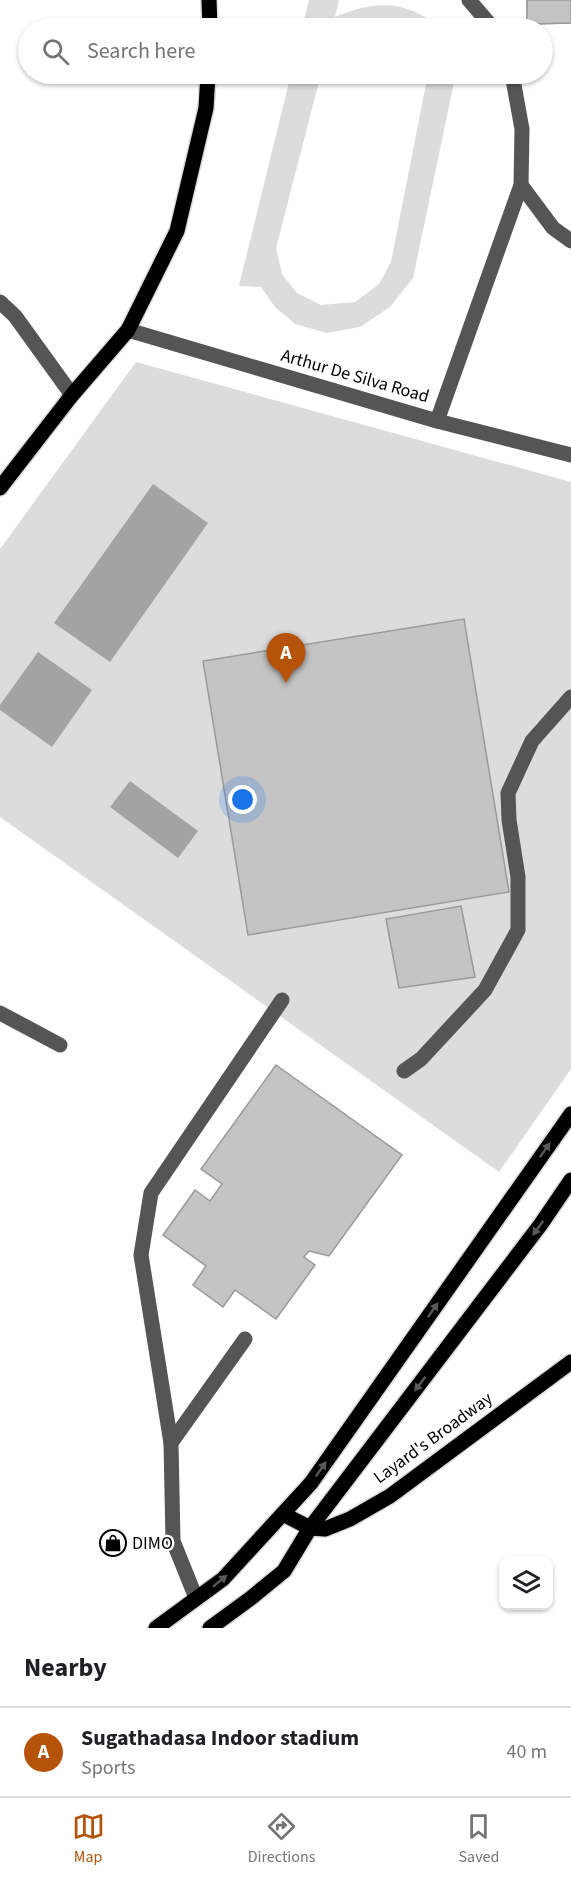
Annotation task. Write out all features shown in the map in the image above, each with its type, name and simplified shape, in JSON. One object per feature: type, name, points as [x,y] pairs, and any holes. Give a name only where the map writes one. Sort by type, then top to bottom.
[{"type":"main road","points":[[209,0],[210,18]]},
{"type":"main road","points":[[0,488],[72,395],[128,330],[177,231],[206,108],[207,84]]},
{"type":"main road","points":[[156,1628],[223,1579],[311,1483],[571,1114]]},
{"type":"main road","points":[[210,1628],[284,1570],[310,1528],[541,1224],[571,1180]]},
{"type":"main road","name":"Layard's Broadway","points":[[310,1528],[325,1528],[350,1519],[390,1496],[571,1362]]},
{"type":"main road","points":[[283,1514],[310,1528]]},
{"type":"street","points":[[469,0],[485,18]]},
{"type":"street","points":[[437,421],[521,185],[522,129],[514,84]]},
{"type":"street","points":[[521,185],[553,228],[571,241]]},
{"type":"street","points":[[0,302],[15,316],[72,395]]},
{"type":"street","name":"Arthur De Silva Road","points":[[128,330],[437,421],[571,455]]},
{"type":"street","points":[[404,1071],[421,1059],[485,990],[518,930],[518,877],[509,820],[508,793],[532,741],[571,697]]},
{"type":"street","points":[[196,1598],[172,1541],[171,1443],[141,1255],[152,1193],[282,1000]]},
{"type":"street","points":[[0,1013],[60,1045]]},
{"type":"street","points":[[171,1443],[245,1339]]},
{"type":"shaded area","points":[[309,0],[339,0],[335,17],[364,8],[391,6],[415,12],[425,18],[304,18]]},
{"type":"shaded area","points":[[289,84],[318,84],[276,248],[282,274],[297,293],[321,305],[355,302],[379,284],[391,262],[426,84],[454,84],[413,278],[390,307],[360,327],[327,333],[295,324],[275,307],[261,287],[239,286]]},
{"type":"shaded area","points":[[136,362],[571,482],[571,1069],[499,1172],[0,817],[0,549]]},
{"type":"shaded area","points":[[153,484],[208,523],[110,662],[54,623]]},
{"type":"shaded area","points":[[38,652],[92,690],[52,747],[0,710],[0,705]]},
{"type":"shaded area","points":[[130,781],[198,831],[178,858],[110,807]]},
{"type":"building","points":[[527,0],[571,0],[571,23],[553,23],[553,18],[527,18]]},
{"type":"building","points":[[527,0],[571,0],[571,23],[553,23],[553,18],[527,18]]},
{"type":"building","points":[[464,619],[509,892],[248,935],[203,661]]},
{"type":"building","points":[[461,906],[475,977],[399,988],[386,919]]},
{"type":"building","points":[[276,1065],[402,1155],[329,1256],[309,1251],[304,1257],[315,1265],[276,1319],[235,1290],[223,1307],[193,1285],[206,1266],[163,1235],[195,1190],[210,1201],[222,1184],[201,1169]]},
{"type":"place","name":"Sugathadasa Indoor stadium","points":[[286,683]]},
{"type":"place","name":"DIMO","points":[[113,1543]]}]
